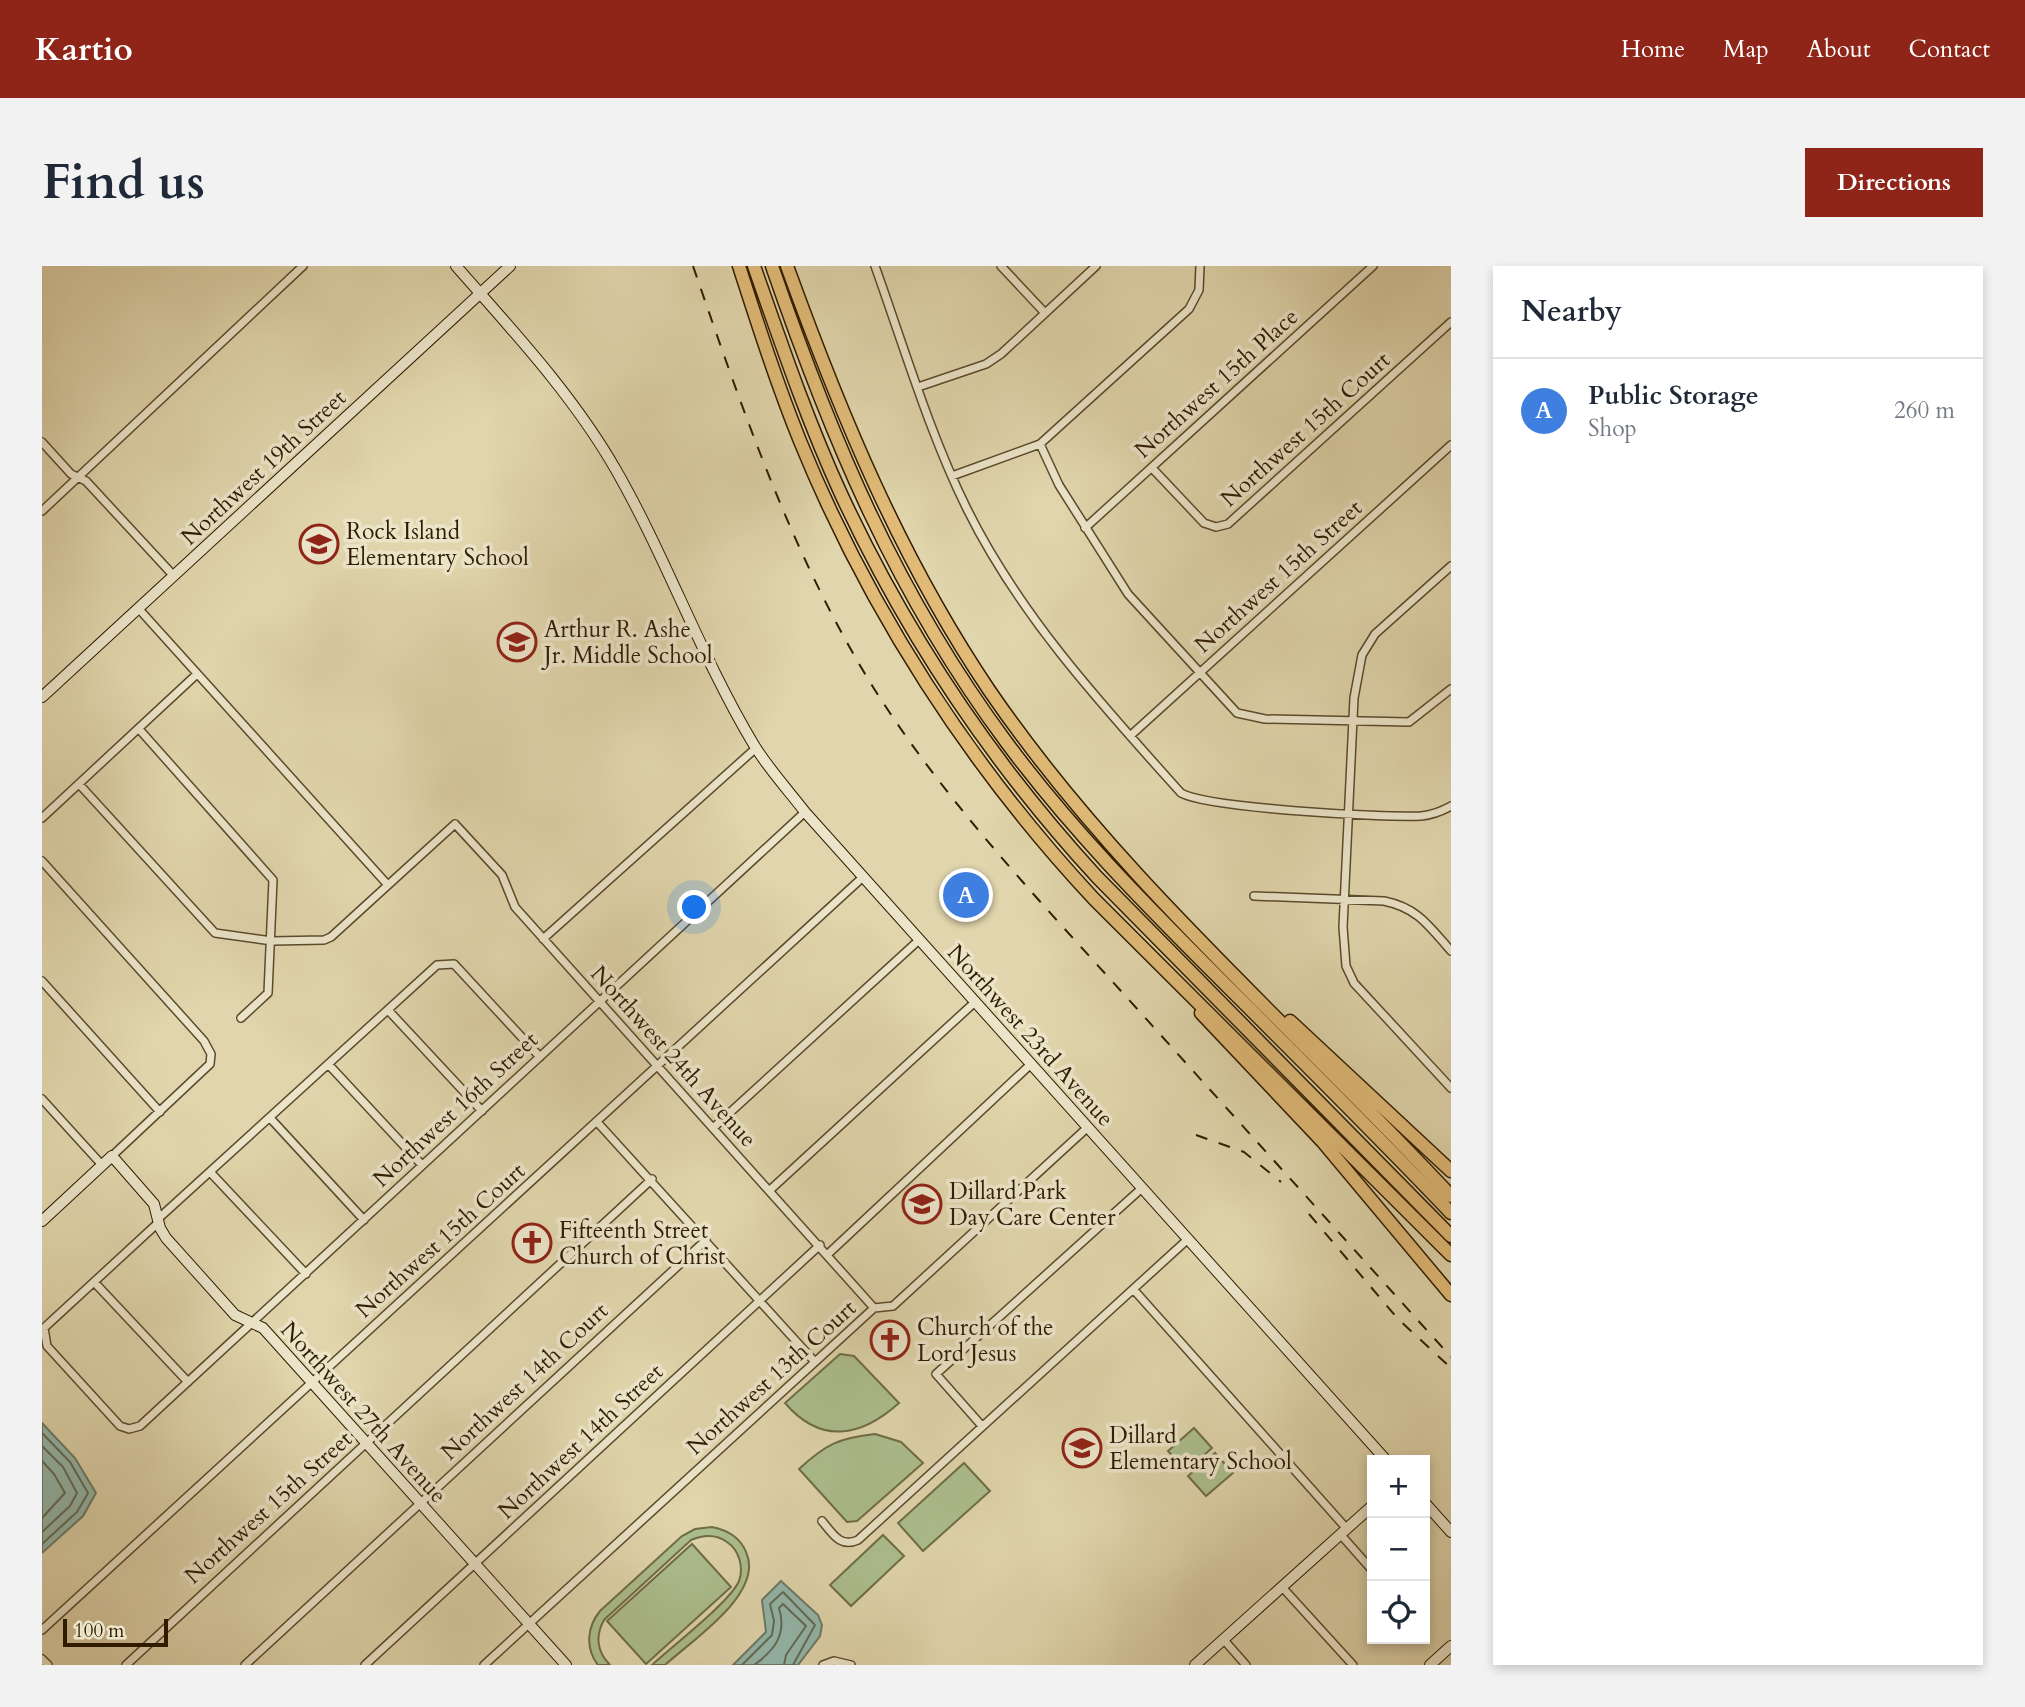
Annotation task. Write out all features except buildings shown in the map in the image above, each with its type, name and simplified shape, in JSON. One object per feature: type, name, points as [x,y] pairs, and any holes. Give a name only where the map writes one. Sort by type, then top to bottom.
[{"type":"highway","points":[[739,266],[801,443],[833,515],[879,606],[948,717],[1009,800],[1094,899],[1451,1255]]},
{"type":"highway","points":[[754,266],[802,401],[842,495],[901,609],[955,696]]},
{"type":"highway","points":[[772,266],[830,429],[895,567],[961,678],[1053,802],[1121,880],[1451,1213]]},
{"type":"highway","points":[[787,266],[832,388],[876,492],[923,583],[989,690],[1053,802]]},
{"type":"highway","points":[[879,606],[955,696],[1031,800],[1088,868],[1451,1236]]},
{"type":"highway","points":[[989,690],[1042,762],[1099,831],[1451,1196]]},
{"type":"highway","points":[[1175,979],[1213,1030],[1322,1141],[1451,1295]]},
{"type":"highway","points":[[1249,988],[1308,1035],[1451,1171]]},
{"type":"street","points":[[42,511],[303,266]]},
{"type":"street","name":"Northwest 23rd Avenue","points":[[456,266],[587,425],[616,471],[731,705],[756,748],[805,812],[1381,1455]]},
{"type":"street","name":"Northwest 19th Street","points":[[42,697],[510,266]]},
{"type":"street","points":[[875,266],[952,476],[993,555],[1065,662],[1181,793],[1189,797],[1349,813],[1422,816],[1451,806]]},
{"type":"street","points":[[1001,266],[1045,313]]},
{"type":"street","points":[[918,387],[986,364],[1096,266]]},
{"type":"street","points":[[952,476],[1040,444],[1189,309],[1199,290],[1200,266]]},
{"type":"street","name":"Northwest 15th Place","points":[[1085,528],[1373,266]]},
{"type":"street","name":"Northwest 15th Court","points":[[1152,468],[1204,523],[1216,527],[1228,524],[1451,322]]},
{"type":"street","points":[[42,442],[173,575]]},
{"type":"street","points":[[1040,444],[1085,528],[1128,594],[1237,713],[1265,719],[1409,722],[1424,713],[1451,689]]},
{"type":"street","name":"Northwest 15th Street","points":[[1130,736],[1451,445]]},
{"type":"street","points":[[1451,566],[1375,634],[1362,655],[1354,698],[1345,900],[1346,966],[1354,983],[1451,1088]]},
{"type":"street","points":[[79,784],[215,933],[272,941],[324,940],[387,884],[138,608]]},
{"type":"street","points":[[42,818],[197,674]]},
{"type":"street","points":[[139,729],[273,880],[268,993],[241,1018]]},
{"type":"street","points":[[543,939],[756,748]]},
{"type":"street","name":"Northwest 16th Street","points":[[43,1338],[47,1346],[120,1426],[129,1429],[140,1426],[805,812]]},
{"type":"street","name":"Northwest 24th Avenue","points":[[387,884],[455,824],[502,875],[515,907],[874,1308]]},
{"type":"street","points":[[42,861],[204,1041],[211,1054],[210,1064],[43,1219]]},
{"type":"street","name":"Northwest 15th Court","points":[[42,1630],[598,1123],[863,877]]},
{"type":"street","points":[[1254,896],[1402,904],[1416,912],[1451,951]]},
{"type":"street","points":[[713,1128],[919,940]]},
{"type":"street","points":[[43,1338],[44,1328],[437,965],[454,964],[540,1057]]},
{"type":"street","points":[[42,981],[160,1112]]},
{"type":"street","points":[[770,1189],[975,1002]]},
{"type":"street","points":[[388,1010],[482,1111]]},
{"type":"street","points":[[828,1254],[1031,1063]]},
{"type":"street","points":[[329,1065],[422,1165]]},
{"type":"street","points":[[42,1099],[102,1165]]},
{"type":"street","points":[[271,1119],[364,1220]]},
{"type":"street","points":[[598,1123],[652,1179],[815,1362]]},
{"type":"street","name":"Northwest 13th Court","points":[[484,1665],[874,1308],[893,1306],[1088,1127]]},
{"type":"street","name":"Northwest 27th Avenue","points":[[112,1156],[154,1204],[166,1238],[235,1315],[263,1328],[313,1381],[566,1665]]},
{"type":"street","points":[[211,1173],[306,1274]]},
{"type":"street","name":"Northwest 15th Street","points":[[126,1665],[652,1179]]},
{"type":"street","points":[[982,1426],[936,1374],[1142,1188]]},
{"type":"street","name":"Northwest 14th Court","points":[[245,1665],[706,1240]]},
{"type":"street","points":[[822,1521],[841,1542],[849,1544],[858,1540],[1187,1240]]},
{"type":"street","name":"Northwest 14th Street","points":[[365,1665],[820,1245]]},
{"type":"street","points":[[95,1283],[188,1382]]},
{"type":"street","points":[[1134,1290],[1344,1532],[1367,1563]]},
{"type":"street","points":[[1430,1509],[1451,1532]]},
{"type":"street","points":[[1195,1665],[1367,1511]]},
{"type":"street","points":[[1282,1587],[1353,1665]]},
{"type":"street","points":[[1224,1640],[1245,1665]]},
{"type":"street","points":[[1430,1665],[1451,1646]]},
{"type":"street","points":[[42,1659],[48,1665]]},
{"type":"street","points":[[823,1665],[834,1661],[851,1665]]},
{"type":"green space","points":[[840,1354],[854,1356],[899,1403],[885,1414],[856,1429],[827,1430],[813,1426],[785,1403]]},
{"type":"green space","points":[[1194,1428],[1212,1448],[1186,1471],[1168,1451]]},
{"type":"green space","points":[[875,1434],[901,1442],[923,1463],[857,1521],[847,1522],[799,1469],[834,1444]]},
{"type":"green space","points":[[1215,1453],[1233,1473],[1206,1496],[1188,1476]]},
{"type":"green space","points":[[964,1463],[990,1491],[923,1551],[898,1523]]},
{"type":"green space","points":[[712,1527],[723,1530],[740,1542],[746,1552],[749,1568],[745,1583],[723,1615],[665,1665],[652,1665],[713,1612],[739,1581],[741,1565],[731,1545],[714,1537],[705,1536],[691,1540],[604,1620],[599,1632],[599,1644],[602,1655],[610,1665],[598,1665],[591,1652],[589,1638],[592,1624],[600,1611],[682,1536],[695,1529]]},
{"type":"green space","points":[[883,1535],[904,1556],[851,1606],[830,1585]]},
{"type":"green space","points":[[692,1544],[731,1587],[646,1664],[607,1621]]},
{"type":"water","points":[[42,1423],[75,1458],[96,1493],[83,1516],[42,1553]]},
{"type":"water","points":[[781,1581],[818,1615],[822,1625],[820,1636],[798,1665],[733,1665],[766,1632],[762,1600]]},
{"type":"railway","points":[[693,266],[771,482],[794,534],[844,637],[900,728],[959,806],[1022,881],[1451,1357]]},
{"type":"railway","points":[[1196,1135],[1244,1152],[1281,1182]]},
{"type":"railway","points":[[1309,1214],[1398,1319],[1451,1368]]},
{"type":"place","name":"Rock Island Elementary School","points":[[319,544]]},
{"type":"place","name":"Arthur R. Ashe Jr. Middle School","points":[[517,642]]},
{"type":"place","name":"Public Storage","points":[[966,895]]},
{"type":"place","name":"Dillard Park Day Care Center","points":[[922,1204]]},
{"type":"place","name":"Fifteenth Street Church of Christ","points":[[532,1243]]},
{"type":"place","name":"Church of the Lord Jesus","points":[[890,1340]]},
{"type":"place","name":"Dillard Elementary School","points":[[1082,1448]]}]
